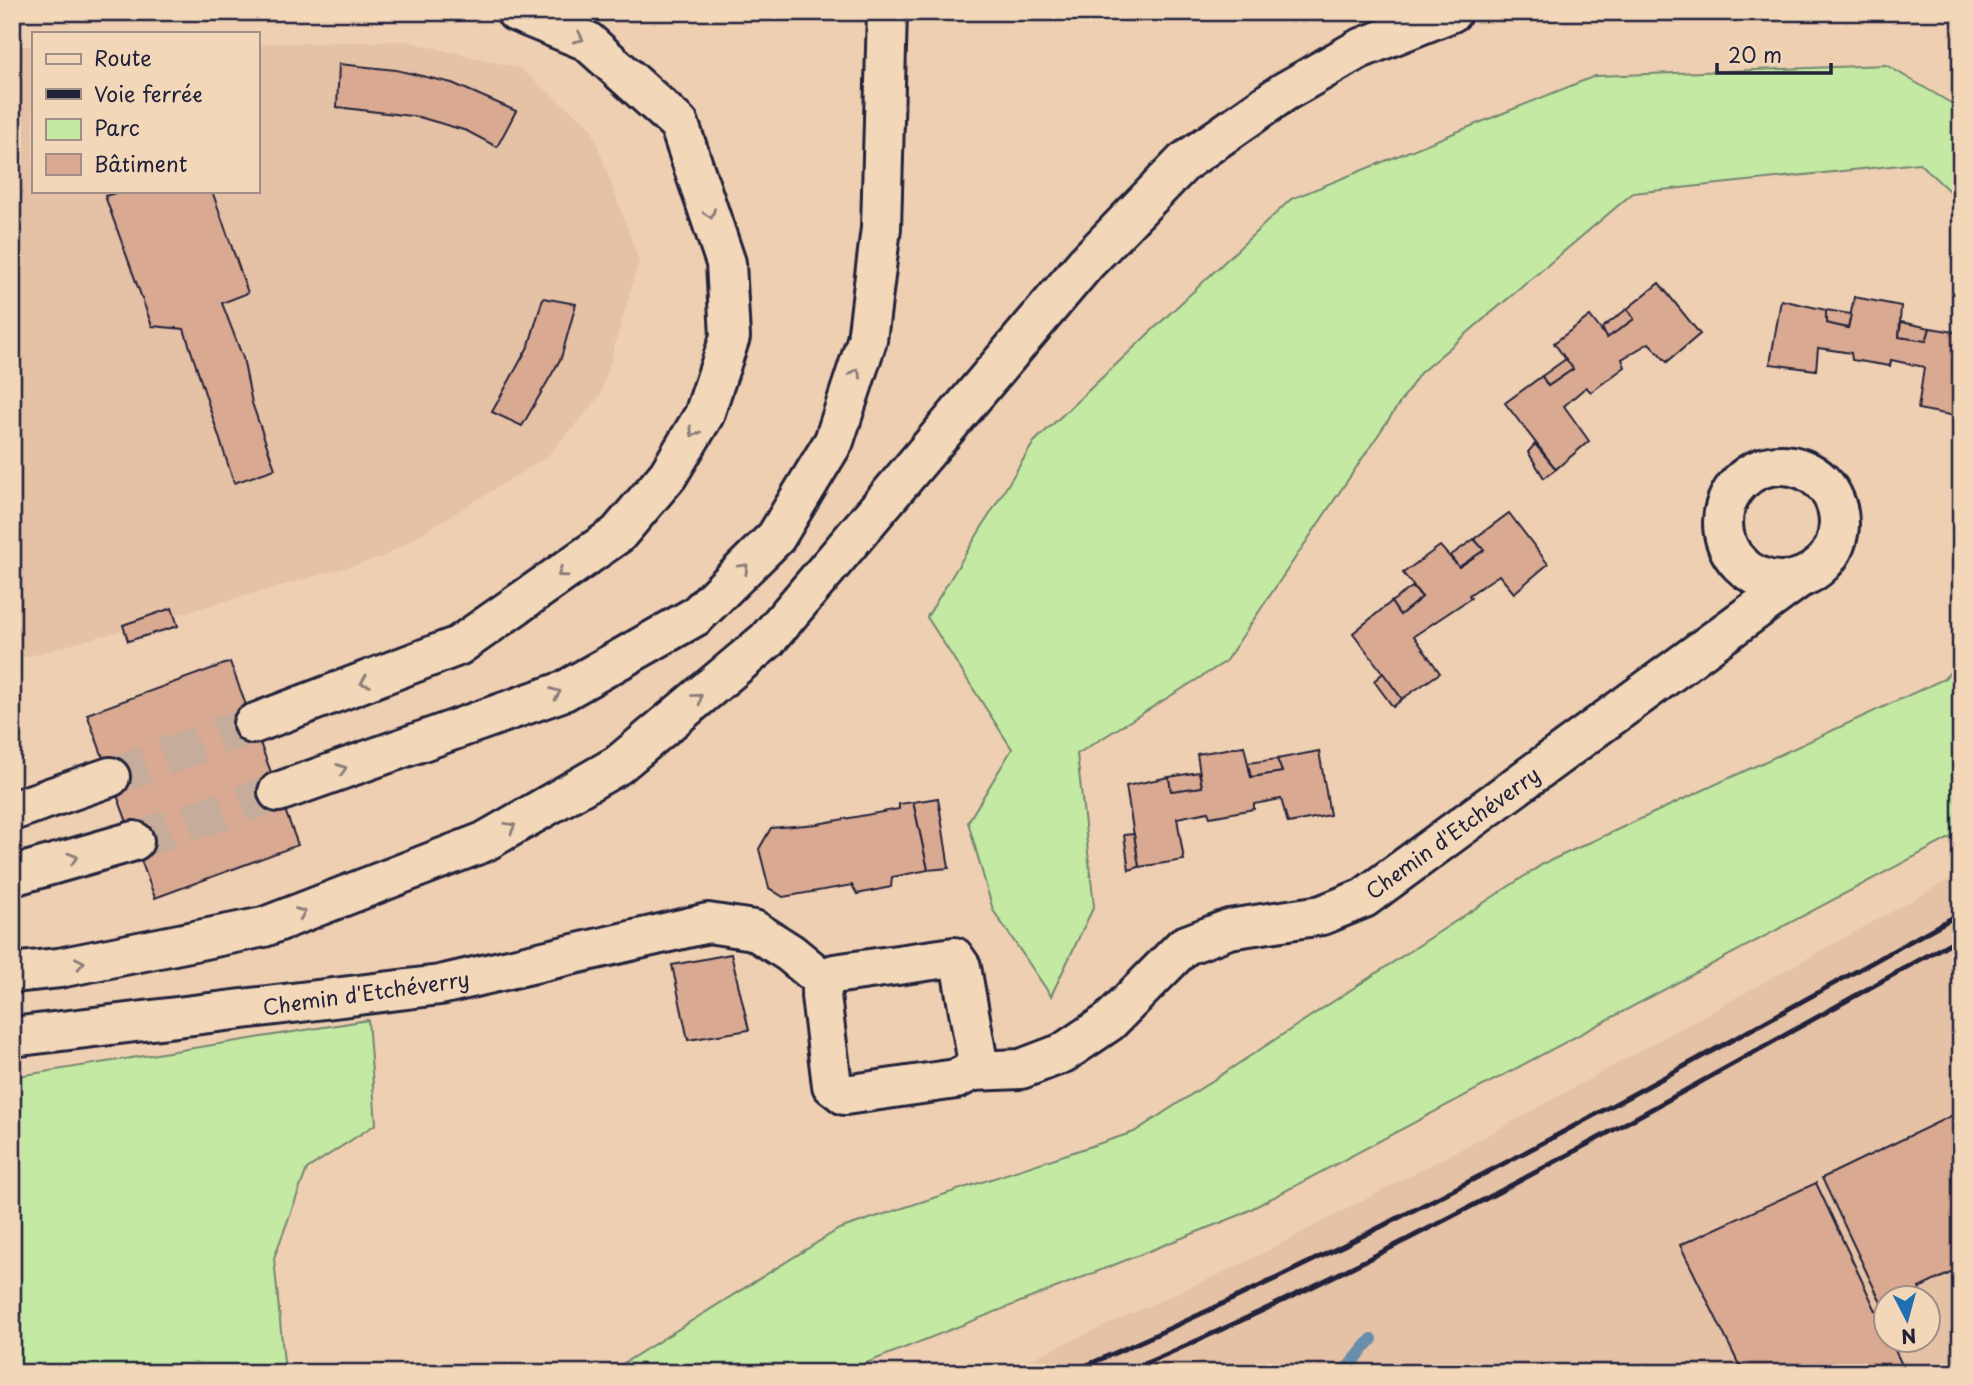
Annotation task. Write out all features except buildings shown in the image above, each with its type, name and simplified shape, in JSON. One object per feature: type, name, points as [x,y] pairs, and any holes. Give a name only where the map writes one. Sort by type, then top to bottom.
[{"type":"main road","points":[[253,724],[458,646],[618,534],[668,475],[704,415],[730,337],[726,263],[679,124],[587,41],[516,12]]},
{"type":"main road","points":[[278,792],[564,691],[696,616],[776,537],[834,441],[867,340],[881,228],[887,12]]},
{"type":"main road","points":[[12,973],[59,968],[264,927],[484,842],[618,765],[766,640],[1086,263],[1184,162],[1284,92],[1359,49],[1452,12]]},
{"type":"main road","name":"Chemin d'Etchéverry","points":[[12,1037],[440,985],[708,923],[754,930],[790,953],[824,981],[821,996],[832,1085],[845,1095],[956,1079],[972,1070],[1021,1069],[1063,1053],[1109,1022],[1184,946],[1229,929],[1322,915],[1364,898],[1798,579]]},
{"type":"main road","points":[[12,811],[110,777]]},
{"type":"main road","points":[[12,876],[134,841]]},
{"type":"main road","points":[[824,981],[834,974],[954,957],[961,967],[976,1057],[972,1070]]},
{"type":"shaded area","points":[[405,41],[519,68],[591,127],[639,261],[600,396],[547,457],[383,557],[12,661],[12,46],[32,46],[32,192],[259,192],[259,44]]},
{"type":"shaded area","points":[[1961,873],[1961,1373],[1000,1373],[1248,1261],[1512,1122]]},
{"type":"green space","points":[[1886,65],[1961,109],[1961,202],[1919,163],[1633,193],[1420,373],[1225,662],[1077,754],[1094,906],[1051,996],[993,910],[968,822],[1012,749],[927,617],[1034,442],[1291,199],[1595,76]]},
{"type":"green space","points":[[1961,660],[1961,832],[1240,1215],[841,1373],[608,1373],[839,1229],[1134,1132],[1543,864],[1944,679]]},
{"type":"green space","points":[[368,1020],[376,1124],[307,1169],[274,1258],[285,1373],[12,1373],[12,1077]]},
{"type":"waterway","points":[[1343,1373],[1372,1339]]},
{"type":"tunnel","points":[[110,777],[253,724]]},
{"type":"tunnel","points":[[134,841],[278,792]]},
{"type":"railway","points":[[1069,1373],[1297,1268],[1521,1155],[1961,913]]},
{"type":"railway","points":[[1123,1373],[1231,1325],[1443,1221],[1548,1166],[1961,937]]}]
